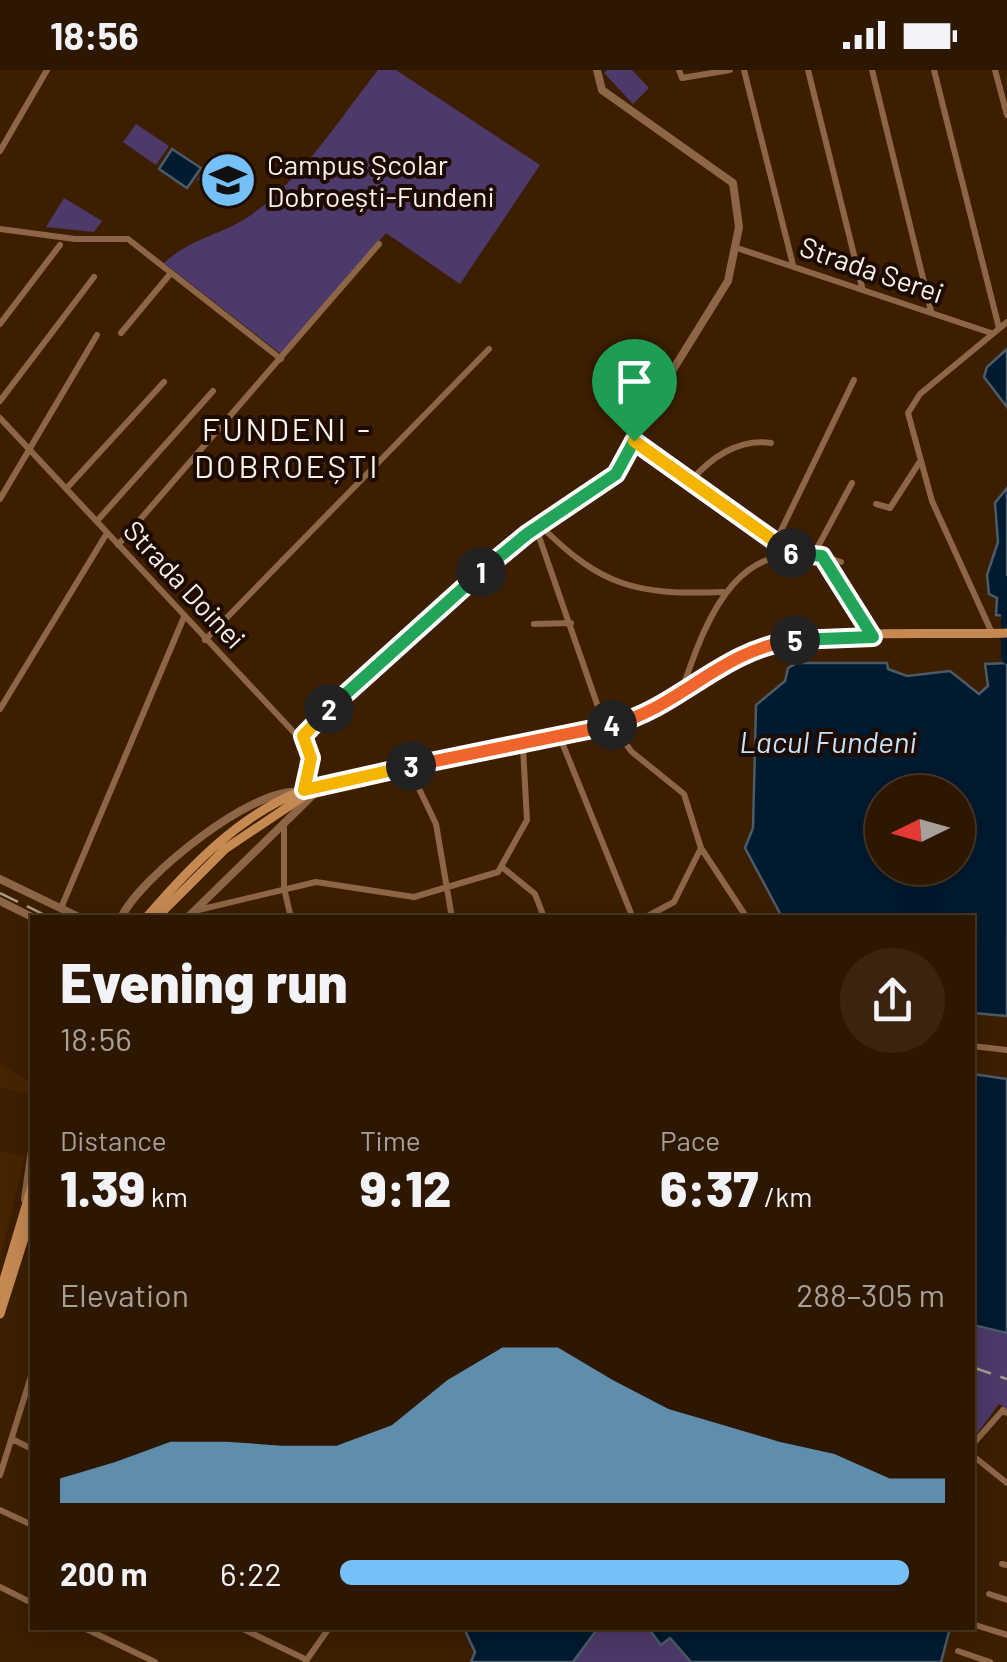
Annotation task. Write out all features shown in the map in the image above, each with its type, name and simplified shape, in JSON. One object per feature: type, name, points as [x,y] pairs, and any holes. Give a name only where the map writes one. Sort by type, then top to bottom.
[{"type":"main road","points":[[159,915],[215,857],[306,791],[610,728],[646,714],[724,662],[762,647],[1007,636]]},
{"type":"main road","points":[[149,915],[208,852],[280,811],[306,791],[610,728],[654,715],[720,670],[754,654],[791,646],[873,640]]},
{"type":"main road","points":[[0,1292],[30,1217]]},
{"type":"main road","points":[[0,1314],[30,1218]]},
{"type":"street","points":[[0,151],[46,70]]},
{"type":"street","points":[[123,915],[142,888],[204,837],[266,797],[306,791],[311,758],[302,741],[308,728],[538,526],[616,474],[648,410],[714,308],[737,248],[739,207],[734,183],[606,93],[597,70]]},
{"type":"street","points":[[682,70],[682,78],[730,70]]},
{"type":"street","points":[[744,70],[793,266]]},
{"type":"street","points":[[808,70],[862,288]]},
{"type":"street","points":[[872,70],[931,312]]},
{"type":"street","points":[[934,70],[996,331]]},
{"type":"street","points":[[995,70],[1007,114]]},
{"type":"street","points":[[0,228],[86,240],[123,238],[281,358]]},
{"type":"street","points":[[118,545],[379,244]]},
{"type":"street","points":[[0,324],[60,245]]},
{"type":"street","name":"Strada Serei","points":[[737,248],[996,331]]},
{"type":"street","points":[[121,332],[171,272]]},
{"type":"street","points":[[0,401],[94,276]]},
{"type":"street","points":[[993,635],[920,462],[908,419],[910,406],[1007,322]]},
{"type":"street","points":[[0,499],[97,334]]},
{"type":"street","points":[[205,640],[490,348]]},
{"type":"street","points":[[775,543],[854,380]]},
{"type":"street","points":[[66,489],[164,382]]},
{"type":"street","points":[[97,522],[213,391]]},
{"type":"street","name":"Strada Doinei","points":[[0,418],[302,741]]},
{"type":"street","points":[[634,441],[786,553]]},
{"type":"street","points":[[690,481],[722,453],[758,442],[770,443]]},
{"type":"street","points":[[876,504],[890,508],[920,462]]},
{"type":"street","points":[[818,555],[852,483]]},
{"type":"street","points":[[538,526],[591,568],[627,588],[724,592]]},
{"type":"street","points":[[538,526],[610,728],[632,752],[679,788],[690,808],[700,848],[745,915]]},
{"type":"street","points":[[0,709],[107,533]]},
{"type":"street","points":[[681,692],[724,592],[759,563],[786,553],[818,555],[841,562]]},
{"type":"street","points":[[818,555],[873,640]]},
{"type":"street","points":[[61,908],[184,618]]},
{"type":"street","points":[[534,624],[572,623]]},
{"type":"street","points":[[561,740],[632,915]]},
{"type":"street","points":[[190,914],[284,888],[325,882],[407,898],[492,874],[502,866],[527,820],[523,748]]},
{"type":"street","points":[[410,770],[436,824],[452,915]]},
{"type":"street","points":[[280,811],[284,888],[290,915]]},
{"type":"street","points":[[190,914],[280,811]]},
{"type":"street","points":[[650,915],[674,902],[700,848]]},
{"type":"street","points":[[502,866],[535,894],[544,915]]},
{"type":"street","points":[[0,880],[75,915]]},
{"type":"street","points":[[0,901],[30,916]]},
{"type":"street","points":[[975,1046],[1007,1050]]},
{"type":"street","points":[[0,1475],[30,1380]]},
{"type":"street","points":[[975,1442],[1005,1411]]},
{"type":"street","points":[[12,1439],[30,1448]]},
{"type":"street","points":[[975,1457],[1007,1483]]},
{"type":"street","points":[[0,1510],[30,1525]]},
{"type":"street","points":[[0,1587],[30,1602]]},
{"type":"street","points":[[989,1594],[1007,1600]]},
{"type":"street","points":[[975,1625],[1007,1635]]},
{"type":"street","points":[[88,1630],[156,1662]]},
{"type":"street","points":[[245,1630],[306,1661],[327,1630]]},
{"type":"street","points":[[958,1651],[990,1662]]},
{"type":"shaded area","points":[[378,70],[396,70],[540,165],[460,284],[386,233],[281,354],[164,263],[185,247],[240,222],[270,200],[319,147]]},
{"type":"shaded area","points":[[632,70],[649,88],[633,104],[604,73]]},
{"type":"shaded area","points":[[136,124],[169,146],[156,165],[123,142]]},
{"type":"shaded area","points":[[214,154],[225,162],[208,187],[197,180]]},
{"type":"shaded area","points":[[64,198],[102,221],[94,232],[46,227]]},
{"type":"shaded area","points":[[0,1064],[30,1082],[30,1095],[0,1088]]},
{"type":"shaded area","points":[[0,1151],[25,1156],[0,1259]]},
{"type":"shaded area","points":[[975,1325],[1007,1333],[1007,1409],[999,1404],[975,1436]]},
{"type":"shaded area","points":[[597,1630],[650,1630],[661,1644],[669,1637],[691,1662],[573,1662]]},
{"type":"water","points":[[172,149],[201,168],[187,188],[159,169]]},
{"type":"water","points":[[1007,349],[1007,407],[984,377],[987,367]]},
{"type":"water","points":[[1007,488],[1007,616],[996,615],[997,598],[989,594],[987,575],[998,542],[995,503]]},
{"type":"water","name":"Lacul Fundeni","points":[[797,663],[887,663],[888,669],[907,676],[950,671],[979,694],[988,686],[985,664],[1007,663],[1007,1016],[975,1013],[975,915],[781,915],[745,848],[753,828],[756,705],[785,681],[788,668]]},
{"type":"water","points":[[975,1074],[1007,1079],[1007,1333],[975,1325]]},
{"type":"water","points":[[465,1630],[597,1630],[573,1662],[471,1662],[475,1652]]},
{"type":"water","points":[[650,1630],[949,1630],[941,1662],[691,1662],[670,1638],[661,1645]]},
{"type":"waterway","points":[[1007,582],[1007,658]]},
{"type":"railway","points":[[0,893],[45,915]]},
{"type":"railway","points":[[975,1368],[1007,1379]]},
{"type":"place","name":"Campus Școlar Dobroești-Fundeni","points":[[228,180]]},
{"type":"district","name":"FUNDENI - DOBROEȘTI","points":[[287,446]]},
{"type":"route","points":[[634,441],[786,553],[822,556],[868,623],[873,637],[796,640],[762,647],[724,662],[661,706],[625,722],[304,790],[311,758],[302,741],[308,728],[508,548],[616,474],[634,441]]}]
